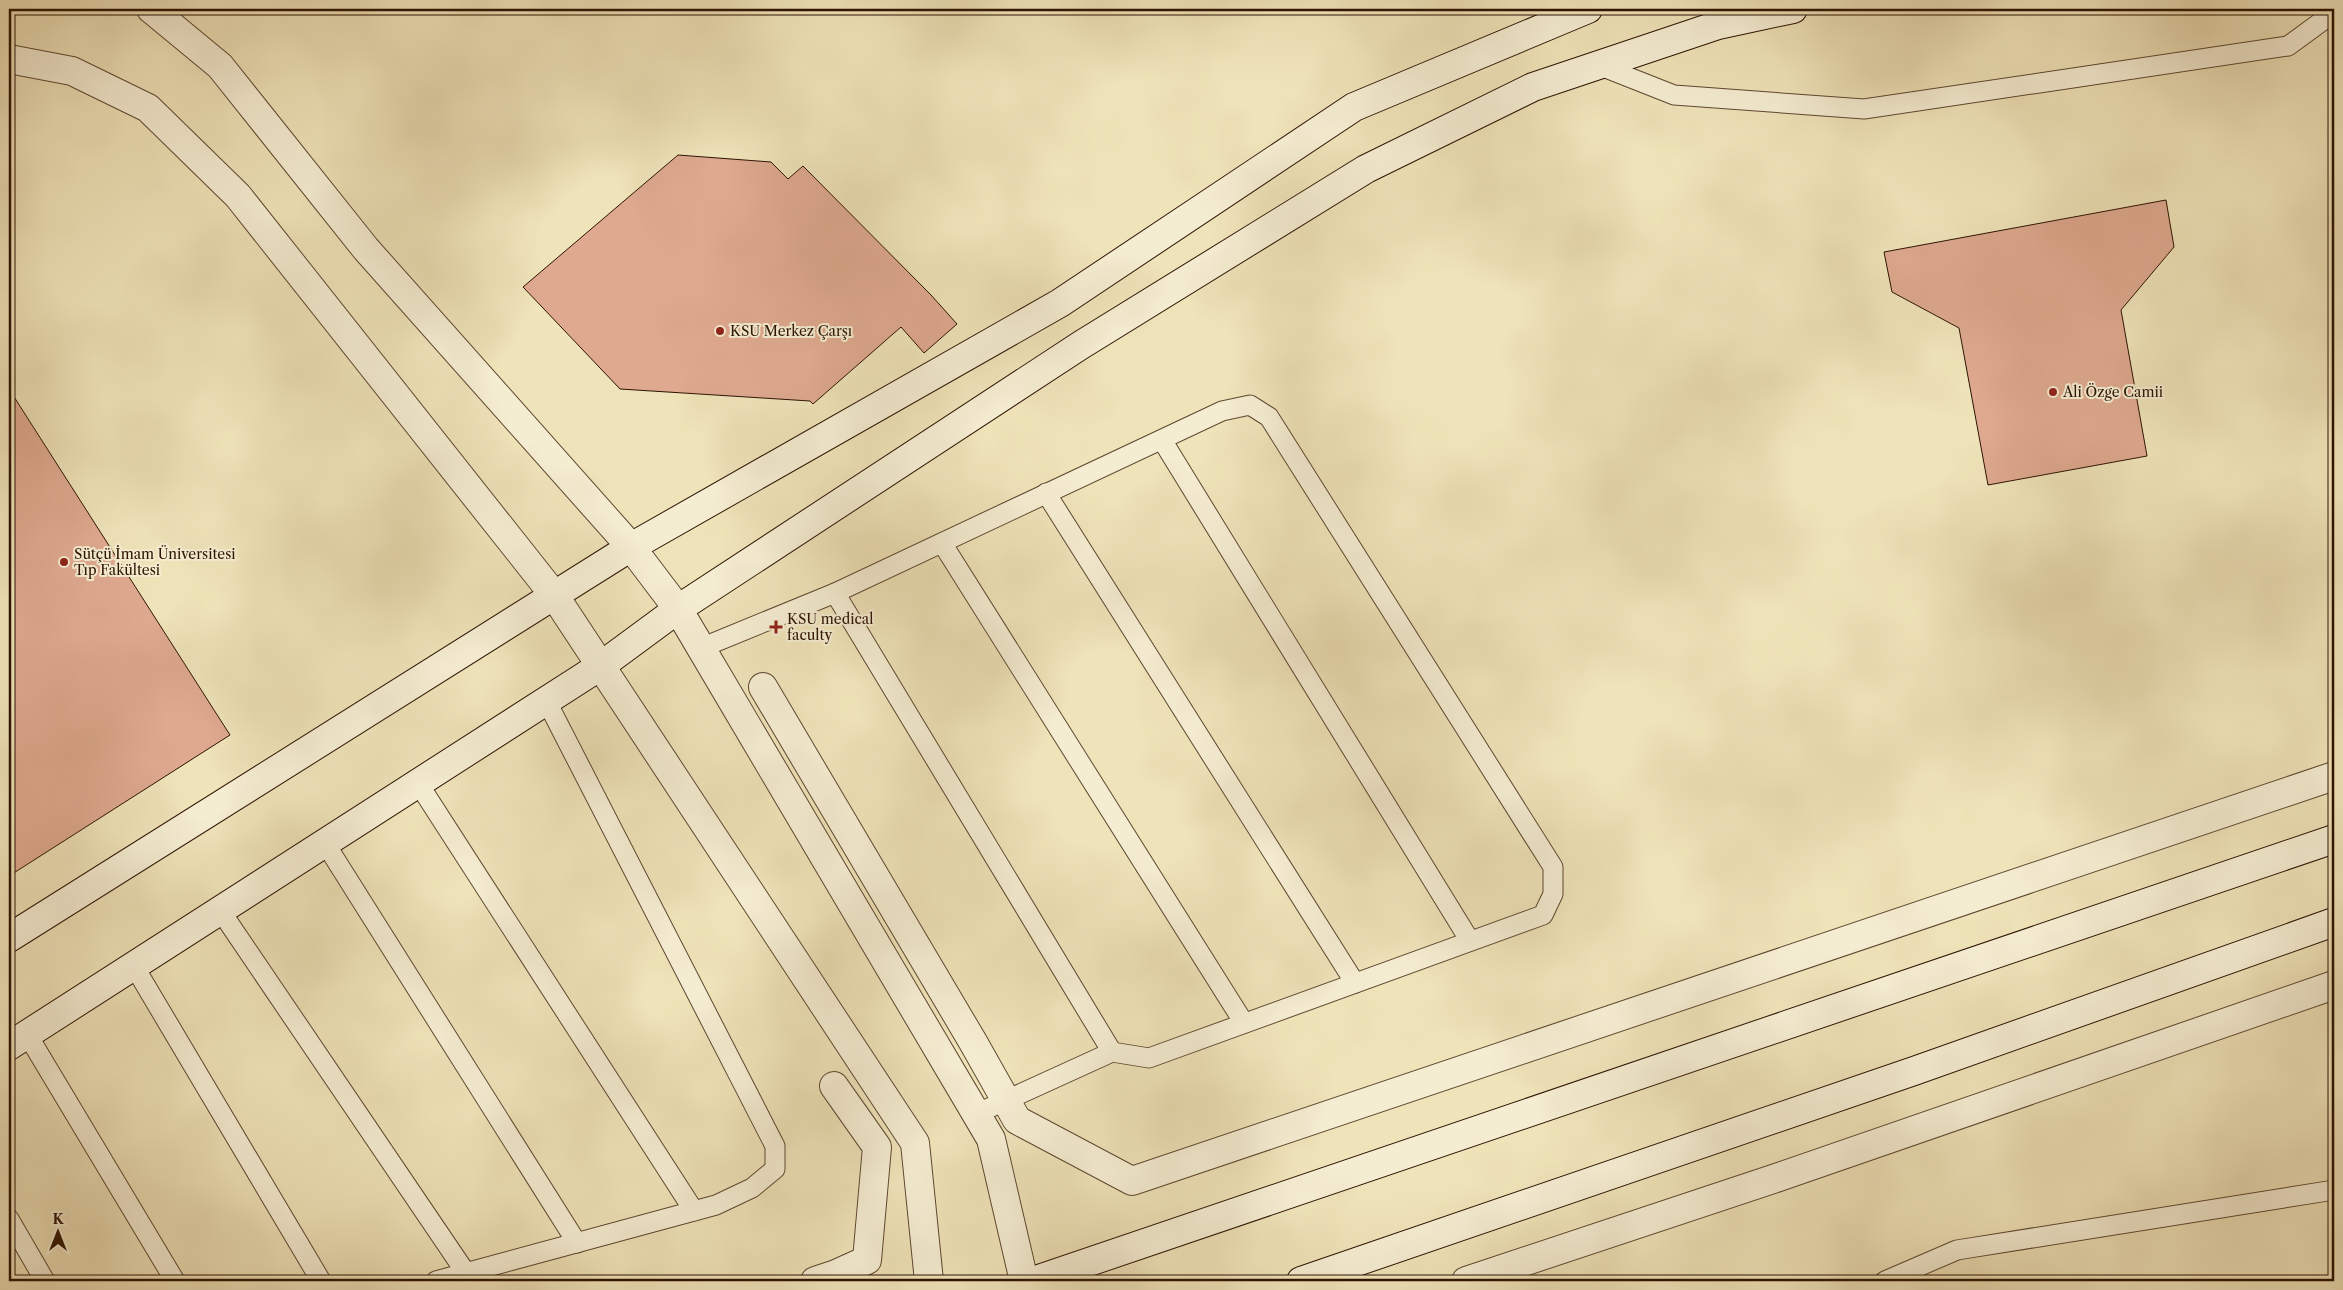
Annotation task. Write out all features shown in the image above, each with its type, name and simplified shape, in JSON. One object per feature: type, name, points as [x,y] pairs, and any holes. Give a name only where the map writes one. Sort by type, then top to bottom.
[{"type":"street","points":[[151,9],[220,66],[366,249],[631,547],[678,610],[991,1139],[1024,1281]]},
{"type":"street","points":[[9,938],[631,547],[1060,303],[1354,107],[1588,9]]},
{"type":"street","points":[[18,1040],[602,665],[678,610],[1081,345],[1366,170],[1533,87],[1718,25],[1794,9]]},
{"type":"street","points":[[9,59],[72,71],[148,108],[238,196],[554,595],[602,665],[914,1143],[928,1281]]},
{"type":"street","points":[[762,687],[973,1042],[1017,1120],[1132,1181],[2334,776]]},
{"type":"street","points":[[1033,1281],[2334,839]]},
{"type":"street","points":[[1300,1281],[1923,1068],[2334,922]]},
{"type":"street","points":[[1466,1281],[1769,1180],[2334,985]]},
{"type":"street","points":[[815,1281],[867,1260],[877,1147],[834,1086]]},
{"type":"lane","points":[[1598,66],[1674,95],[1864,109],[2288,46],[2329,16],[2331,9]]},
{"type":"lane","points":[[701,648],[835,593],[1222,411],[1250,405],[1269,417],[1554,867],[1554,894],[1543,915],[1149,1058],[1112,1052],[976,1114]]},
{"type":"lane","points":[[1162,440],[1470,941]]},
{"type":"lane","points":[[1046,494],[1355,983]]},
{"type":"lane","points":[[942,543],[1244,1023]]},
{"type":"lane","points":[[835,593],[1112,1052]]},
{"type":"lane","points":[[436,1281],[716,1205],[752,1188],[775,1169],[775,1146],[546,700]]},
{"type":"lane","points":[[418,783],[694,1211]]},
{"type":"lane","points":[[325,843],[577,1243]]},
{"type":"lane","points":[[220,910],[466,1273]]},
{"type":"lane","points":[[134,966],[321,1281]]},
{"type":"lane","points":[[18,1040],[175,1281]]},
{"type":"lane","points":[[1885,1281],[1957,1250],[2334,1190]]},
{"type":"lane","points":[[9,1219],[45,1281]]},
{"type":"building","points":[[678,155],[771,162],[788,179],[803,166],[931,295],[957,324],[924,353],[901,327],[813,404],[810,401],[620,389],[523,287]]},
{"type":"building","name":"Ali Özge Camii","points":[[2166,200],[2174,247],[2121,310],[2147,456],[1988,485],[1959,328],[1892,292],[1884,252]]},
{"type":"building","name":"Sütçü İmam Üniversitesi Tıp Fakültesi","points":[[9,389],[230,735],[9,876]]},
{"type":"place","name":"KSU Merkez Çarşı","points":[[720,331]]},
{"type":"place","name":"Ali Özge Camii","points":[[2053,392]]},
{"type":"place","name":"Sütçü İmam Üniversitesi Tıp Fakültesi","points":[[64,562]]},
{"type":"place","name":"KSU medical faculty","points":[[776,627]]}]
